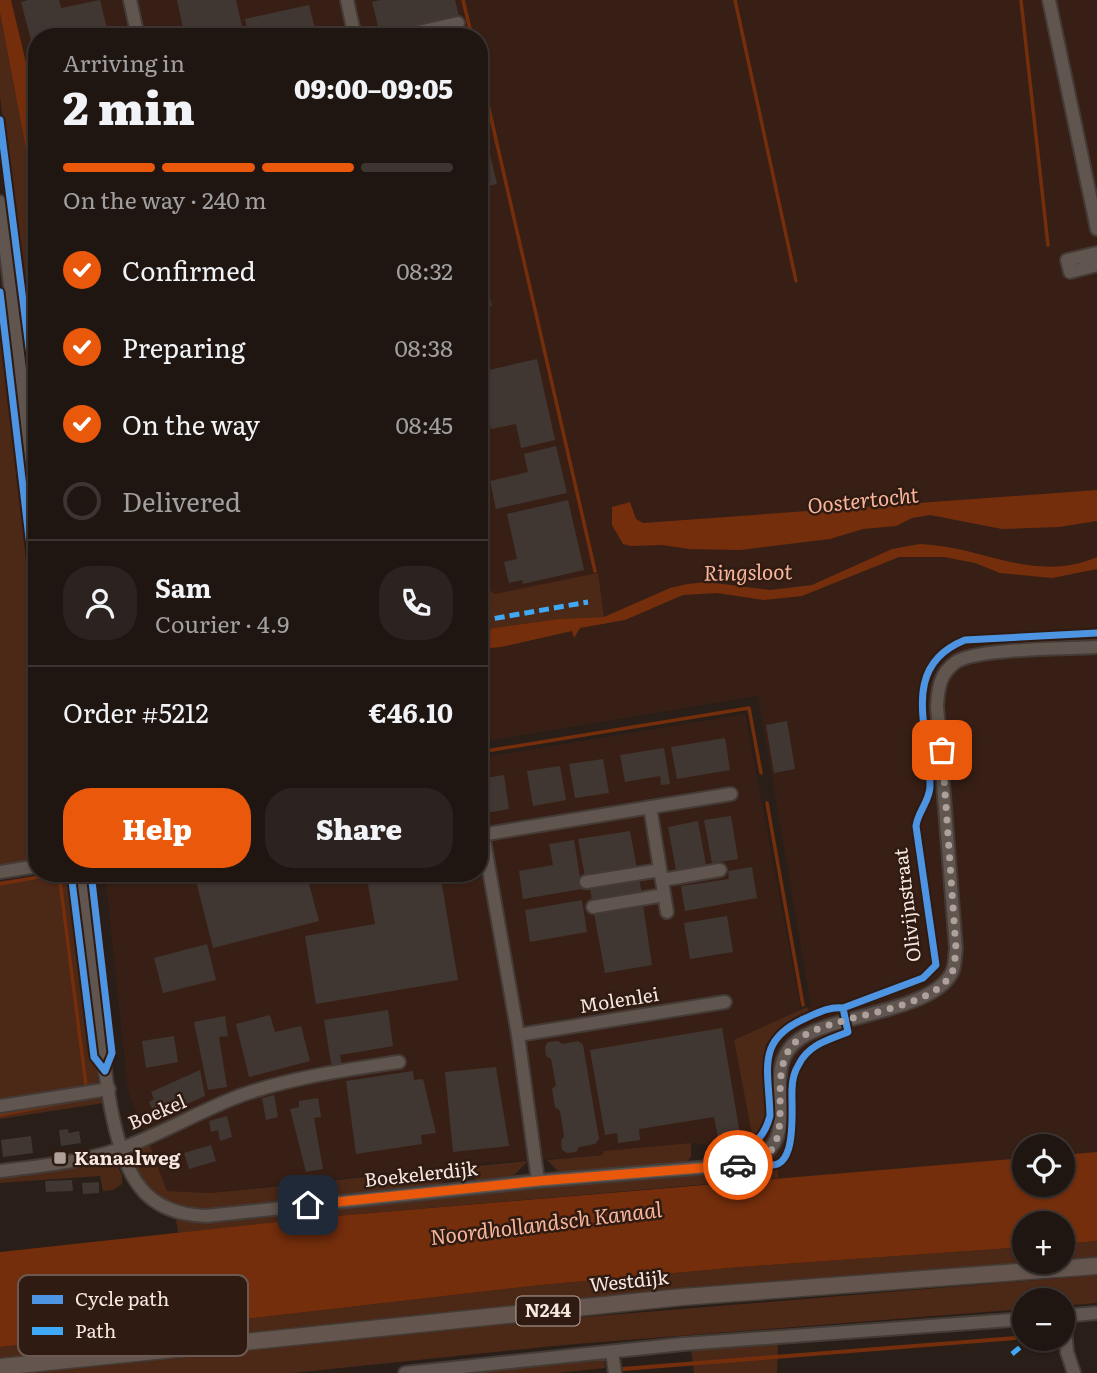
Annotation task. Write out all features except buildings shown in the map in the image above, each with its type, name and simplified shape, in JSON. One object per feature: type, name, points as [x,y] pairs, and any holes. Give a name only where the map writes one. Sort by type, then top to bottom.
[{"type":"main road","name":"Westdijk","points":[[248,1342],[682,1297],[1097,1266]]},
{"type":"main road","name":"Westdijk","points":[[0,1367],[107,1356]]},
{"type":"street","points":[[130,0],[136,28]]},
{"type":"street","points":[[1049,0],[1097,229]]},
{"type":"street","points":[[350,1],[354,28]]},
{"type":"street","points":[[436,28],[458,23]]},
{"type":"street","points":[[0,202],[28,435]]},
{"type":"street","points":[[1097,253],[1068,260],[1067,263],[1070,272],[1097,265]]},
{"type":"street","name":"Olivijnstraat","points":[[758,1160],[771,1151],[780,1133],[781,1063],[797,1041],[847,1019],[925,996],[946,982],[953,970],[956,949],[937,706],[941,680],[951,667],[967,657],[1097,646]]},
{"type":"street","points":[[488,834],[731,794]]},
{"type":"street","points":[[650,807],[667,912]]},
{"type":"street","points":[[0,872],[28,867]]},
{"type":"street","points":[[586,882],[720,870]]},
{"type":"street","points":[[488,873],[518,1035],[538,1181]]},
{"type":"street","points":[[81,882],[109,1089],[121,1149]]},
{"type":"street","points":[[593,907],[664,895]]},
{"type":"street","name":"Molenlei","points":[[518,1035],[725,1002]]},
{"type":"street","name":"Boekel","points":[[0,1171],[74,1161],[121,1149],[241,1095],[326,1073],[399,1062]]},
{"type":"street","points":[[0,1106],[109,1089]]},
{"type":"street","name":"Boekelerdijk","points":[[121,1149],[133,1177],[146,1195],[179,1213],[196,1216],[538,1181],[747,1164],[758,1160]]},
{"type":"street","points":[[1075,1315],[1097,1313]]},
{"type":"street","points":[[405,1373],[612,1352],[1012,1320]]},
{"type":"street","points":[[1067,1351],[1074,1373]]},
{"type":"street","points":[[612,1352],[615,1373]]},
{"type":"shaded area","points":[[11,0],[1097,0],[1097,1159],[1075,1161],[1075,1134],[1012,1134],[1012,1166],[772,1186],[758,1157],[753,1139],[715,1146],[691,1143],[604,1151],[604,1155],[462,1165],[210,1193],[167,1191],[128,1092],[106,882],[488,882],[488,757],[745,714],[801,1010],[811,1006],[758,696],[488,741],[488,28],[28,28],[28,71]]},
{"type":"shaded area","points":[[0,13],[28,163],[28,308],[0,97]]},
{"type":"shaded area","points":[[0,335],[28,564],[28,864],[0,869]]},
{"type":"shaded area","points":[[598,573],[604,617],[558,619],[488,629],[488,589],[495,594]]},
{"type":"shaded area","points":[[28,877],[28,882],[69,882],[91,1061],[97,1069],[98,1082],[94,1087],[0,1104],[0,881]]},
{"type":"shaded area","points":[[807,1007],[810,1012],[785,1024],[766,1044],[767,1107],[762,1131],[750,1145],[715,1161],[709,1152],[712,1147],[753,1139],[734,1040]]},
{"type":"shaded area","points":[[98,1096],[104,1103],[0,1119],[0,1110]]},
{"type":"shaded area","points":[[148,1141],[167,1191],[210,1193],[291,1185],[292,1197],[288,1201],[207,1209],[186,1207],[167,1201],[151,1191],[135,1166],[134,1150]]},
{"type":"shaded area","points":[[691,1143],[691,1157],[685,1164],[570,1174],[557,1170],[547,1160],[603,1155],[603,1151]]},
{"type":"shaded area","points":[[106,1161],[118,1167],[122,1175],[122,1184],[113,1190],[103,1191],[100,1176],[0,1183],[0,1177]]},
{"type":"shaded area","points":[[528,1161],[513,1176],[479,1181],[457,1168]]},
{"type":"shaded area","points":[[778,1168],[778,1178],[324,1217],[178,1233],[176,1220],[205,1223],[557,1186],[707,1175],[720,1177],[772,1172]]},
{"type":"shaded area","points":[[440,1169],[447,1176],[446,1180],[436,1185],[306,1199],[300,1194],[298,1184]]},
{"type":"shaded area","points":[[1097,1241],[1097,1258],[1075,1260],[1075,1243]]},
{"type":"shaded area","points":[[1012,1248],[1012,1265],[653,1292],[248,1335],[248,1319],[541,1285],[741,1267]]},
{"type":"shaded area","points":[[1097,1275],[1097,1303],[1075,1305],[1075,1288],[1012,1288],[1012,1310],[564,1345],[292,1373],[20,1373],[184,1356],[248,1356],[248,1349],[474,1326]]},
{"type":"shaded area","points":[[778,1342],[777,1373],[694,1373],[691,1349]]},
{"type":"shaded area","points":[[18,1345],[18,1356],[47,1356],[0,1361],[0,1347]]},
{"type":"shaded area","points":[[604,1357],[605,1368],[557,1373],[459,1373]]},
{"type":"water","points":[[0,0],[11,0],[28,71],[28,163],[27,155],[0,13]]},
{"type":"water","points":[[1097,490],[1097,521],[1059,527],[1002,529],[930,515],[912,518],[896,526],[863,529],[830,539],[740,550],[689,549],[662,545],[631,546],[623,544],[612,525],[612,507],[630,502],[636,519],[643,523]]},
{"type":"water","points":[[920,544],[943,546],[1008,561],[1051,567],[1097,557],[1097,569],[1052,578],[1000,573],[975,563],[944,557],[899,557],[802,596],[764,600],[717,593],[683,595],[625,620],[580,628],[574,638],[572,631],[488,648],[488,629],[558,619],[604,617],[670,588],[688,584],[707,582],[770,590],[812,585],[892,549]]},
{"type":"water","name":"Noordhollandsch Kanaal","points":[[1097,1152],[1097,1241],[1075,1243],[1075,1211],[1012,1211],[1012,1248],[741,1267],[541,1285],[248,1319],[248,1275],[18,1275],[18,1345],[0,1347],[0,1252],[324,1217],[1012,1159],[1012,1197],[1075,1197],[1075,1154]]},
{"type":"water","points":[[1012,1336],[1012,1340],[623,1371],[622,1367]]},
{"type":"waterway","points":[[463,0],[470,28]]},
{"type":"waterway","points":[[735,0],[796,281]]},
{"type":"waterway","points":[[1021,0],[1048,245]]},
{"type":"waterway","points":[[488,105],[595,571]]},
{"type":"waterway","points":[[488,751],[749,708],[761,773]]},
{"type":"waterway","points":[[767,803],[803,1005]]},
{"type":"waterway","points":[[0,884],[28,879]]},
{"type":"waterway","points":[[60,882],[86,1085]]},
{"type":"waterway","points":[[0,1115],[87,1098]]},
{"type":"marked path","points":[[488,620],[588,602]]},
{"type":"marked path","points":[[1012,1354],[1016,1351]]},
{"type":"cycle path","points":[[0,120],[28,340]]},
{"type":"cycle path","points":[[0,292],[28,530]]},
{"type":"cycle path","points":[[713,1167],[754,1143],[766,1128],[770,1116],[768,1058],[779,1036],[819,1012],[843,1008],[923,978],[936,965],[916,826],[930,786],[922,702],[924,683],[931,666],[944,652],[965,640],[1097,633]]},
{"type":"cycle path","points":[[72,882],[94,1057],[105,1071],[112,1053],[92,882]]},
{"type":"cycle path","points":[[758,1160],[771,1165],[781,1162],[787,1153],[792,1126],[792,1087],[796,1070],[803,1057],[814,1047],[848,1032],[843,1008]]},
{"type":"way so far","points":[[738,1165],[758,1160],[771,1151],[780,1133],[781,1063],[797,1041],[847,1019],[925,996],[946,982],[953,970],[956,949],[942,750]]},
{"type":"place","name":"Kanaalweg","points":[[60,1158]]},
{"type":"route","points":[[308,1205],[538,1181],[738,1165]]},
{"type":"water label","name":"Oostertocht","points":[[863,501]]},
{"type":"water label","name":"Ringsloot","points":[[748,573]]}]
